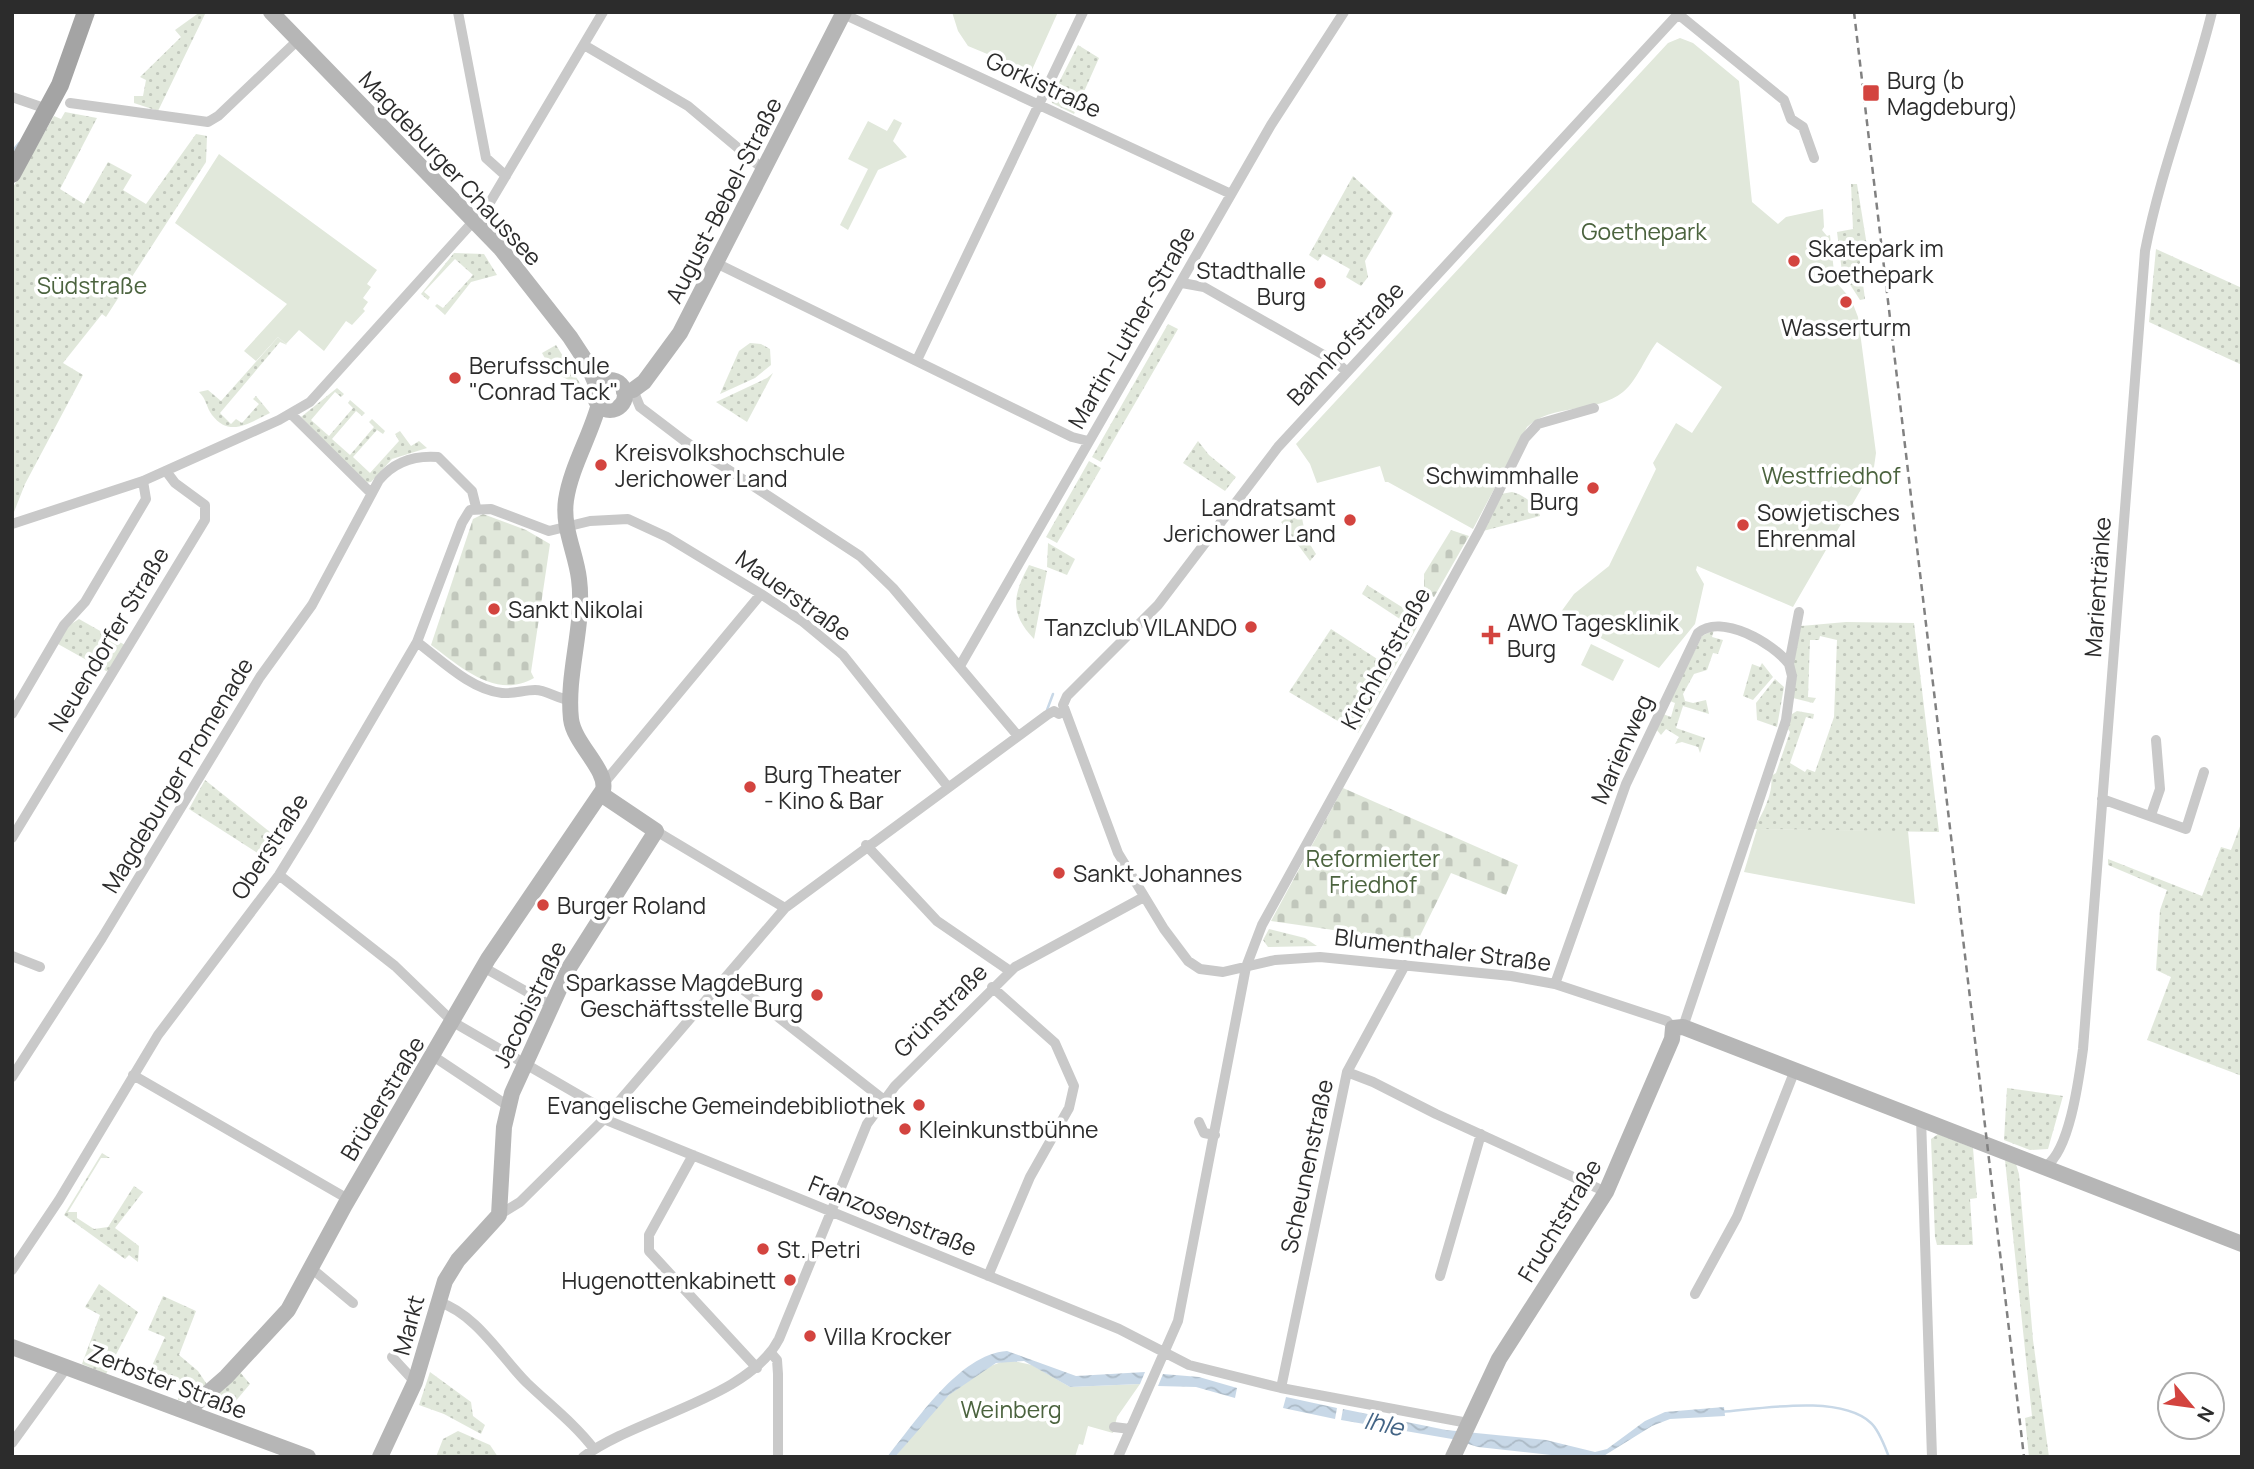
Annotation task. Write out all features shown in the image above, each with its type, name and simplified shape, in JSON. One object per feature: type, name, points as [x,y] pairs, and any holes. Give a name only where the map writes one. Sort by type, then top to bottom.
[{"type":"main road","points":[[12,174],[66,70],[86,12]]},
{"type":"street","name":"Magdeburger Chaussee","points":[[271,12],[474,219],[518,270],[602,384],[620,384],[629,391]]},
{"type":"street","points":[[458,12],[486,158],[506,176]]},
{"type":"street","points":[[12,524],[143,481],[291,414],[320,393],[494,197],[603,12]]},
{"type":"street","points":[[917,360],[1083,12]]},
{"type":"street","name":"Martin-Luther-Straße","points":[[960,666],[1271,125],[1344,12]]},
{"type":"street","name":"Marientränke","points":[[2046,1166],[2059,1152],[2081,1064],[2145,251],[2162,176],[2198,68],[2212,12]]},
{"type":"street","name":"Gorkistraße","points":[[842,13],[1231,194]]},
{"type":"street","name":"August-Bebel-Straße","points":[[603,788],[574,731],[572,700],[580,593],[566,527],[565,506],[570,480],[590,434],[606,407],[623,401],[629,391],[650,375],[671,348],[842,13]]},
{"type":"street","name":"Bahnhofstraße","points":[[1062,714],[1067,696],[1158,606],[1263,464],[1679,13],[1784,100],[1791,119],[1803,127],[1814,158]]},
{"type":"street","points":[[70,103],[208,122],[218,116],[298,40]]},
{"type":"street","points":[[584,45],[688,106],[763,169]]},
{"type":"street","points":[[12,97],[47,110]]},
{"type":"street","points":[[716,263],[1072,437],[1088,441]]},
{"type":"street","points":[[1182,283],[1204,287],[1336,362],[1347,372]]},
{"type":"street","points":[[602,384],[595,396],[606,407]]},
{"type":"street","points":[[629,391],[640,407],[686,442],[860,556],[894,588],[1018,736]]},
{"type":"street","name":"Kirchhofstraße","points":[[1118,1457],[1178,1321],[1246,967],[1264,921],[1479,531],[1525,438],[1538,424],[1594,408]]},
{"type":"street","points":[[291,414],[371,493]]},
{"type":"street","name":"Magdeburger Promenade","points":[[12,1077],[95,950],[254,687],[312,605],[371,493],[395,464],[404,460],[438,457],[472,491],[477,507]]},
{"type":"street","name":"Neuendorfer Straße","points":[[12,838],[205,520],[205,505],[175,482],[166,471]]},
{"type":"street","points":[[12,713],[64,625],[85,603],[146,499],[143,481]]},
{"type":"street","points":[[477,507],[491,509],[540,529],[566,527]]},
{"type":"street","name":"Oberstraße","points":[[12,1270],[59,1200],[133,1075],[177,1008],[279,875],[417,642],[461,523],[466,514],[477,507]]},
{"type":"street","name":"Mauerstraße","points":[[566,527],[604,519],[628,519],[667,537],[802,621],[843,655],[948,787]]},
{"type":"street","points":[[761,594],[603,788],[656,831],[785,908]]},
{"type":"street","points":[[1678,1027],[1786,720],[1792,676],[1789,664],[1799,612]]},
{"type":"street","name":"Marienweg","points":[[1555,984],[1626,785],[1698,633],[1711,626],[1723,627],[1771,646],[1789,664]]},
{"type":"street","points":[[417,642],[468,680],[491,692],[515,694],[536,690],[562,700],[572,700]]},
{"type":"street","points":[[499,1215],[520,1202],[607,1116],[785,908],[866,845],[1018,736],[1054,711],[1062,714]]},
{"type":"street","name":"Blumenthaler Straße","points":[[1062,714],[1118,853],[1142,898],[1180,951],[1195,966],[1215,972],[1275,960],[1320,957],[1555,984],[1667,1021],[2242,1244]]},
{"type":"street","points":[[2151,816],[2160,789],[2156,740]]},
{"type":"street","points":[[2102,799],[2186,829],[2204,772]]},
{"type":"street","name":"Brüderstraße","points":[[190,1413],[194,1405],[280,1321],[483,967],[603,788]]},
{"type":"street","name":"Jacobistraße","points":[[499,1215],[508,1106],[584,941],[656,831]]},
{"type":"street","points":[[866,845],[937,921],[1010,971]]},
{"type":"street","name":"Franzosenstraße","points":[[279,875],[396,966],[453,1022],[526,1062],[632,1130],[1119,1329],[1184,1364],[1281,1388],[1468,1425]]},
{"type":"street","name":"Grünstraße","points":[[757,1368],[771,1353],[867,1124],[884,1100],[1010,971],[1142,898]]},
{"type":"street","points":[[12,956],[40,967]]},
{"type":"street","name":"Scheunenstraße","points":[[1281,1388],[1347,1072],[1405,965]]},
{"type":"street","points":[[483,967],[552,1006]]},
{"type":"street","points":[[727,977],[884,1100]]},
{"type":"street","points":[[988,1276],[1030,1178],[1062,1120],[1074,1086],[1060,1049],[1047,1034],[992,987]]},
{"type":"street","name":"Fruchtstraße","points":[[1456,1451],[1499,1359],[1606,1192],[1678,1027]]},
{"type":"street","points":[[433,1056],[508,1106]]},
{"type":"street","points":[[1695,1294],[1737,1217],[1795,1070]]},
{"type":"street","points":[[1347,1072],[1606,1192]]},
{"type":"street","points":[[133,1075],[348,1199]]},
{"type":"street","points":[[1921,1118],[1932,1457]]},
{"type":"street","points":[[1199,1122],[1204,1133],[1215,1135]]},
{"type":"street","points":[[1440,1276],[1480,1134]]},
{"type":"street","points":[[583,1457],[594,1449],[757,1368],[649,1251],[649,1235],[693,1155]]},
{"type":"street","name":"Markt","points":[[382,1455],[415,1382],[445,1281],[458,1260],[499,1215]]},
{"type":"street","points":[[311,1268],[353,1303]]},
{"type":"street","points":[[439,1302],[463,1315],[594,1449]]},
{"type":"street","name":"Zerbster Straße","points":[[12,1347],[308,1457]]},
{"type":"street","points":[[771,1353],[777,1360],[778,1374],[778,1457]]},
{"type":"street","points":[[392,1357],[415,1382]]},
{"type":"street","points":[[12,1443],[67,1367]]},
{"type":"street","points":[[1114,1427],[1130,1429]]},
{"type":"green space","points":[[200,12],[206,12],[158,111],[134,103],[134,96],[143,96],[146,80],[140,77],[181,37],[175,30]]},
{"type":"green space","points":[[952,12],[1058,12],[1031,72],[968,46],[958,31]]},
{"type":"green space","name":"Goethepark","points":[[1680,38],[1693,43],[1739,81],[1752,202],[1778,224],[1786,217],[1823,209],[1822,230],[1827,236],[1830,235],[1835,281],[1851,299],[1858,317],[1876,453],[1874,467],[1793,607],[1697,566],[1696,570],[1704,584],[1695,624],[1659,668],[1558,616],[1574,594],[1609,566],[1656,469],[1653,463],[1676,423],[1692,433],[1722,387],[1657,342],[1633,382],[1623,392],[1600,403],[1549,414],[1527,427],[1473,529],[1385,482],[1380,466],[1317,483],[1310,464],[1296,444],[1668,43]]},
{"type":"green space","points":[[1078,45],[1099,58],[1074,114],[1052,103],[1051,98]]},
{"type":"green space","name":"Südstraße","points":[[65,112],[97,118],[60,189],[84,204],[108,162],[132,175],[123,190],[146,204],[196,134],[207,136],[206,162],[106,317],[102,314],[63,363],[83,375],[25,484],[12,517],[12,189],[54,116],[61,119]]},
{"type":"green space","points":[[894,119],[902,123],[893,141],[907,157],[878,170],[848,230],[840,225],[868,169],[848,159],[868,121],[887,131]]},
{"type":"green space","points":[[219,154],[377,270],[367,284],[371,287],[363,298],[368,302],[363,309],[365,311],[352,325],[346,321],[324,351],[299,330],[286,344],[278,337],[256,361],[244,351],[287,304],[175,223]]},
{"type":"green space","points":[[1353,176],[1393,213],[1365,261],[1368,277],[1361,286],[1346,277],[1350,269],[1323,254],[1318,261],[1309,255]]},
{"type":"green space","points":[[1851,184],[1857,184],[1868,252],[1859,254],[1865,299],[1860,300],[1842,272],[1837,232],[1853,229]]},
{"type":"green space","points":[[2156,249],[2242,288],[2242,365],[2149,322]]},
{"type":"green space","points":[[454,253],[484,254],[497,275],[471,282],[445,315],[435,306],[437,304],[443,308],[473,275],[455,259],[424,292],[430,297],[428,300],[421,294]]},
{"type":"green space","points":[[1168,324],[1178,329],[1101,462],[1092,457]]},
{"type":"green space","points":[[278,337],[287,345],[280,342],[220,413],[231,424],[236,419],[242,423],[259,404],[253,399],[256,396],[270,413],[240,426],[226,426],[219,422],[199,392],[208,390],[221,401]]},
{"type":"green space","points":[[750,343],[761,344],[770,349],[771,365],[755,378],[720,394],[739,351]]},
{"type":"green space","points":[[556,345],[583,388],[552,371],[542,353]]},
{"type":"green space","points":[[773,373],[747,422],[716,402],[767,378]]},
{"type":"green space","points":[[337,388],[344,394],[341,397],[335,392],[311,420],[329,436],[353,408],[348,403],[350,400],[365,413],[362,416],[356,411],[332,439],[350,455],[374,427],[369,422],[372,419],[385,431],[383,434],[377,430],[353,457],[370,473],[399,441],[395,434],[400,431],[411,446],[419,441],[427,448],[392,459],[371,482],[365,483],[301,417]]},
{"type":"green space","points":[[1198,441],[1209,455],[1236,477],[1225,491],[1183,463]]},
{"type":"green space","points":[[1089,461],[1101,468],[1057,543],[1046,537]]},
{"type":"green space","points":[[1512,492],[1529,501],[1540,516],[1483,531],[1501,494]]},
{"type":"green space","points":[[1300,508],[1306,538],[1316,554],[1310,561],[1281,522]]},
{"type":"green space","points":[[483,514],[526,530],[550,544],[531,672],[534,678],[520,684],[506,685],[480,678],[431,645],[473,519]]},
{"type":"green space","points":[[1451,530],[1469,536],[1434,597],[1424,591],[1424,574]]},
{"type":"green space","points":[[1048,543],[1075,559],[1067,575],[1047,567]]},
{"type":"green space","points":[[1029,565],[1047,571],[1034,639],[1020,621],[1016,604]]},
{"type":"green space","points":[[1367,585],[1416,616],[1412,623],[1417,627],[1358,733],[1289,692],[1331,629],[1388,666],[1412,627],[1362,594]]},
{"type":"green space","points":[[79,619],[125,645],[108,672],[58,644],[68,626]]},
{"type":"green space","points":[[1846,622],[1914,623],[1939,832],[1753,829],[1769,796],[1771,776],[1776,773],[1790,732],[1788,729],[1792,714],[1797,711],[1814,714],[1813,719],[1806,717],[1790,763],[1805,772],[1807,769],[1815,772],[1834,717],[1837,640],[1820,636],[1819,640],[1810,640],[1808,697],[1816,698],[1813,703],[1793,698],[1796,675],[1793,664],[1801,626]]},
{"type":"green space","points":[[1714,630],[1712,637],[1723,640],[1718,654],[1713,653],[1707,670],[1694,674],[1683,694],[1685,701],[1693,703],[1706,700],[1709,714],[1683,706],[1676,728],[1705,738],[1700,753],[1698,747],[1682,742],[1675,744],[1679,737],[1666,729],[1661,735],[1656,729],[1663,714],[1671,717],[1675,703],[1670,701],[1702,636]]},
{"type":"green space","points":[[1591,644],[1624,660],[1613,681],[1581,665]]},
{"type":"green space","points":[[1762,663],[1773,677],[1753,700],[1743,696],[1752,664],[1760,667]]},
{"type":"green space","points":[[1775,679],[1784,687],[1777,727],[1757,720],[1756,703]]},
{"type":"green space","points":[[205,780],[285,844],[270,861],[189,809]]},
{"type":"green space","name":"Reformierter Friedhof","points":[[1343,788],[1518,865],[1506,895],[1451,873],[1417,942],[1271,921]]},
{"type":"green space","points":[[2242,821],[2242,1076],[2147,1040],[2171,977],[2156,970],[2160,910],[2167,890],[2108,865],[2108,859],[2202,896],[2221,847],[2231,850]]},
{"type":"green space","points":[[1757,829],[1908,831],[1915,904],[1744,872]]},
{"type":"green space","points":[[1269,929],[1305,938],[1317,946],[1268,947],[1263,940]]},
{"type":"green space","points":[[2007,1088],[2063,1096],[2048,1149],[2030,1150],[2004,1140]]},
{"type":"green space","points":[[1938,1134],[1973,1148],[1977,1198],[1970,1199],[1973,1245],[1937,1245],[1931,1139]]},
{"type":"green space","points":[[102,1153],[110,1158],[101,1158],[68,1212],[77,1212],[77,1218],[94,1229],[108,1227],[134,1186],[143,1192],[115,1228],[139,1246],[138,1262],[129,1255],[125,1259],[64,1215]]},
{"type":"green space","points":[[2005,1160],[2016,1164],[2019,1174],[2033,1340],[2049,1457],[2029,1457],[2025,1418],[2032,1416]]},
{"type":"green space","points":[[99,1284],[138,1312],[106,1374],[82,1364],[100,1315],[85,1307]]},
{"type":"green space","points":[[163,1296],[196,1311],[179,1355],[198,1371],[208,1386],[181,1400],[178,1400],[179,1383],[159,1377],[160,1371],[151,1368],[165,1337],[148,1330]]},
{"type":"green space","name":"Weinberg","points":[[1009,1360],[1032,1365],[1070,1387],[1140,1384],[1117,1417],[1113,1433],[1088,1426],[1083,1445],[1079,1444],[1075,1457],[895,1457],[932,1413],[960,1386],[991,1366]]},
{"type":"green space","points":[[239,1371],[250,1384],[234,1403],[229,1403],[222,1414],[206,1406]]},
{"type":"green space","points":[[430,1372],[471,1402],[473,1416],[485,1425],[481,1434],[444,1414],[419,1405]]},
{"type":"green space","points":[[458,1431],[490,1445],[498,1457],[436,1457],[443,1439]]},
{"type":"water","points":[[1007,1351],[1076,1376],[1145,1372],[1140,1384],[1070,1387],[1024,1361],[996,1363],[949,1395],[895,1457],[887,1457],[925,1409],[956,1377],[989,1355]]},
{"type":"water","points":[[1163,1374],[1199,1377],[1237,1388],[1235,1398],[1196,1387],[1158,1386]]},
{"type":"water","points":[[1286,1397],[1337,1408],[1335,1419],[1283,1408]]},
{"type":"water","points":[[1724,1407],[1725,1416],[1670,1419],[1652,1426],[1602,1457],[1569,1457],[1478,1447],[1452,1439],[1341,1420],[1343,1409],[1446,1430],[1546,1440],[1595,1452],[1607,1449],[1645,1421],[1665,1412]]},
{"type":"waterway","points":[[12,152],[19,143]]},
{"type":"waterway","points":[[1047,710],[1053,694]]},
{"type":"waterway","name":"Ihle","points":[[1721,1412],[1799,1406],[1840,1409],[1857,1414],[1871,1423],[1889,1457]]},
{"type":"railway","points":[[1854,12],[2024,1457]]},
{"type":"place","name":"Burg (b Magdeburg)","points":[[1871,93]]},
{"type":"place","name":"Skatepark im Goethepark","points":[[1794,261]]},
{"type":"place","name":"Stadthalle Burg","points":[[1320,283]]},
{"type":"place","name":"Wasserturm","points":[[1846,302]]},
{"type":"place","name":"Berufsschule \"Conrad Tack\"","points":[[455,378]]},
{"type":"place","name":"Kreisvolkshochschule Jerichower Land","points":[[601,465]]},
{"type":"place","name":"Schwimmhalle Burg","points":[[1593,488]]},
{"type":"place","name":"Landratsamt Jerichower Land","points":[[1350,520]]},
{"type":"place","name":"Sowjetisches Ehrenmal","points":[[1743,525]]},
{"type":"place","name":"Sankt Nikolai","points":[[494,609]]},
{"type":"place","name":"Tanzclub VILANDO","points":[[1251,627]]},
{"type":"place","name":"AWO Tagesklinik Burg","points":[[1491,635]]},
{"type":"place","name":"Burg Theater - Kino & Bar","points":[[750,787]]},
{"type":"place","name":"Sankt Johannes","points":[[1059,873]]},
{"type":"place","name":"Burger Roland","points":[[543,905]]},
{"type":"place","name":"Sparkasse MagdeBurg Geschäftsstelle Burg","points":[[817,995]]},
{"type":"place","name":"Evangelische Gemeindebibliothek","points":[[919,1105]]},
{"type":"place","name":"Kleinkunstbühne","points":[[905,1129]]},
{"type":"place","name":"St. Petri","points":[[763,1249]]},
{"type":"place","name":"Hugenottenkabinett","points":[[790,1280]]},
{"type":"place","name":"Villa Krocker","points":[[810,1336]]},
{"type":"park label","name":"Westfriedhof","points":[[1831,475]]}]
